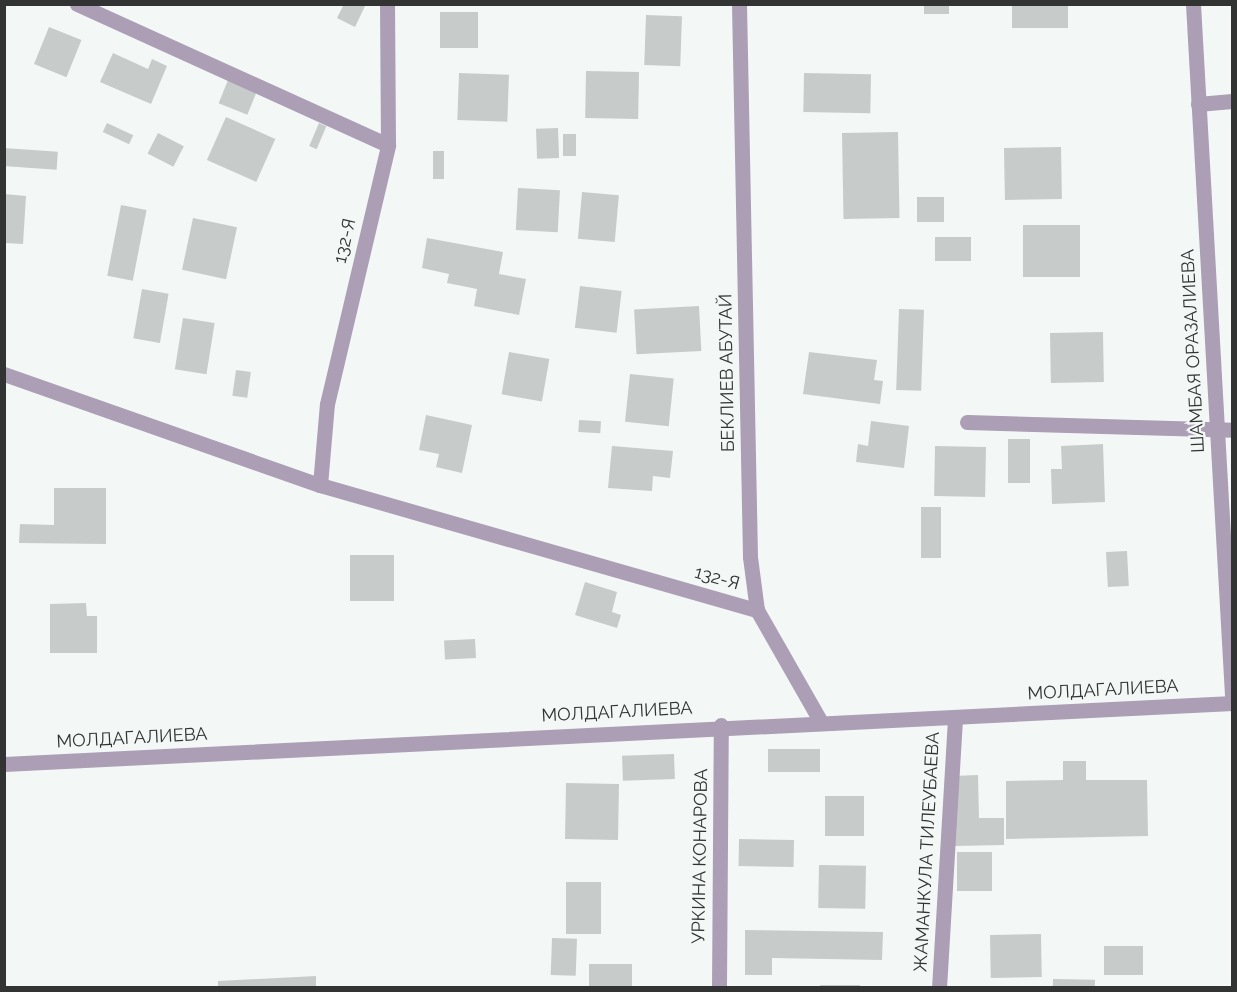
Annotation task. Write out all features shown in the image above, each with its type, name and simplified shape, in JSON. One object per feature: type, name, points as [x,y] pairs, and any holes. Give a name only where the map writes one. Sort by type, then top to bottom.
[{"type":"street","points":[[77,4],[388,146]]},
{"type":"street","name":"132-Я","points":[[320,485],[327,404],[388,146],[387,4]]},
{"type":"street","name":"БЕКЛИЕВ АБУТАЙ","points":[[739,4],[750,557],[757,610],[821,722]]},
{"type":"street","name":"ШАМБАЯ ОРАЗАЛИЕВА","points":[[1193,4],[1198,105],[1225,430],[1233,695]]},
{"type":"street","points":[[1198,105],[1233,101]]},
{"type":"street","name":"132-Я","points":[[4,374],[320,485],[757,610]]},
{"type":"street","points":[[967,423],[1225,430]]},
{"type":"street","name":"МОЛДАГАЛИЕВА","points":[[4,764],[721,726],[955,718],[1233,703]]},
{"type":"street","name":"ЖАМАНКУЛА ТИЛЕУБАЕВА","points":[[939,987],[955,718]]},
{"type":"street","name":"УРКИНА КОНАРОВА","points":[[719,987],[721,726]]},
{"type":"building","points":[[344,4],[366,4],[355,27],[337,18]]},
{"type":"building","points":[[924,4],[949,4],[949,14],[924,14]]},
{"type":"building","points":[[1012,4],[1068,4],[1068,28],[1012,28]]},
{"type":"building","points":[[440,12],[478,12],[478,48],[440,48]]},
{"type":"building","points":[[646,15],[682,16],[680,66],[644,65]]},
{"type":"building","points":[[49,27],[81,40],[66,77],[34,64]]},
{"type":"building","points":[[113,53],[148,69],[152,59],[167,66],[151,104],[100,82]]},
{"type":"building","points":[[586,71],[639,72],[638,119],[585,118]]},
{"type":"building","points":[[459,73],[509,75],[507,122],[457,120]]},
{"type":"building","points":[[804,73],[871,74],[870,113],[803,112]]},
{"type":"building","points":[[228,80],[257,92],[247,115],[219,103]]},
{"type":"building","points":[[226,117],[275,139],[256,182],[207,160]]},
{"type":"building","points":[[107,123],[133,135],[129,144],[103,132]]},
{"type":"building","points":[[319,123],[326,126],[317,149],[309,146]]},
{"type":"building","points":[[558,128],[559,158],[537,159],[536,129]]},
{"type":"building","points":[[898,132],[900,218],[844,219],[842,133]]},
{"type":"building","points":[[158,133],[184,146],[173,167],[148,153]]},
{"type":"building","points":[[563,134],[576,134],[576,156],[563,156]]},
{"type":"building","points":[[1061,147],[1062,199],[1005,200],[1004,148]]},
{"type":"building","points":[[4,148],[58,152],[57,170],[4,166]]},
{"type":"building","points":[[433,151],[444,151],[444,179],[433,179]]},
{"type":"building","points":[[518,188],[560,190],[558,232],[516,230]]},
{"type":"building","points":[[582,192],[619,195],[615,242],[578,239]]},
{"type":"building","points":[[4,194],[26,196],[23,244],[4,243]]},
{"type":"building","points":[[917,197],[944,197],[944,222],[917,222]]},
{"type":"building","points":[[121,205],[147,210],[133,281],[107,276]]},
{"type":"building","points":[[193,218],[237,227],[226,279],[182,270]]},
{"type":"building","points":[[1023,225],[1080,225],[1080,277],[1023,277]]},
{"type":"building","points":[[935,237],[971,237],[971,261],[935,261]]},
{"type":"building","points":[[427,238],[503,252],[499,274],[526,279],[519,315],[474,306],[477,289],[447,283],[449,274],[422,268]]},
{"type":"building","points":[[580,286],[622,291],[617,333],[575,328]]},
{"type":"building","points":[[142,289],[169,294],[160,343],[133,338]]},
{"type":"building","points":[[699,306],[701,351],[636,354],[634,309]]},
{"type":"building","points":[[899,309],[924,310],[921,391],[896,390]]},
{"type":"building","points":[[183,318],[215,323],[206,374],[175,369]]},
{"type":"building","points":[[1103,332],[1104,382],[1051,383],[1050,333]]},
{"type":"building","points":[[509,352],[549,359],[542,401],[502,394]]},
{"type":"building","points":[[809,352],[877,360],[874,380],[883,381],[880,404],[803,394]]},
{"type":"building","points":[[236,370],[251,372],[247,398],[232,396]]},
{"type":"building","points":[[630,374],[674,379],[669,426],[625,422]]},
{"type":"building","points":[[426,415],[472,425],[462,473],[436,467],[439,454],[419,450]]},
{"type":"building","points":[[579,420],[601,421],[600,433],[578,432]]},
{"type":"building","points":[[871,421],[909,426],[904,468],[856,462],[858,444],[868,446]]},
{"type":"building","points":[[1008,439],[1030,439],[1030,483],[1008,483]]},
{"type":"building","points":[[1103,444],[1105,502],[1052,504],[1051,469],[1062,469],[1061,446]]},
{"type":"building","points":[[612,446],[673,451],[670,478],[653,476],[652,491],[608,488]]},
{"type":"building","points":[[935,446],[986,447],[985,497],[934,496]]},
{"type":"building","points":[[54,488],[106,488],[106,544],[19,543],[20,524],[54,525]]},
{"type":"building","points":[[921,507],[941,507],[941,558],[921,558]]},
{"type":"building","points":[[1127,551],[1129,586],[1108,587],[1106,552]]},
{"type":"building","points":[[350,555],[394,555],[394,601],[350,601]]},
{"type":"building","points":[[585,582],[617,592],[612,612],[621,615],[617,628],[575,615]]},
{"type":"building","points":[[86,603],[87,616],[97,616],[97,653],[50,653],[50,604]]},
{"type":"building","points":[[475,639],[476,658],[445,660],[444,641]]},
{"type":"building","points":[[768,749],[820,749],[820,772],[768,772]]},
{"type":"building","points":[[674,754],[675,779],[623,781],[622,756]]},
{"type":"building","points":[[1063,761],[1086,761],[1086,780],[1147,780],[1148,836],[1006,839],[1006,781],[1063,780]]},
{"type":"building","points":[[978,775],[979,818],[1004,818],[1004,845],[955,846],[954,776]]},
{"type":"building","points":[[566,783],[619,784],[618,840],[565,839]]},
{"type":"building","points":[[825,796],[864,796],[864,836],[825,836]]},
{"type":"building","points":[[739,839],[794,840],[794,867],[739,866]]},
{"type":"building","points":[[957,852],[992,852],[992,891],[957,891]]},
{"type":"building","points":[[819,865],[866,866],[865,909],[818,908]]},
{"type":"building","points":[[566,882],[601,882],[601,934],[566,934]]},
{"type":"building","points":[[745,930],[883,932],[882,960],[772,958],[772,975],[745,975]]},
{"type":"building","points":[[1041,934],[1042,977],[991,978],[990,935]]},
{"type":"building","points":[[552,938],[577,939],[576,976],[551,975]]},
{"type":"building","points":[[1104,946],[1143,946],[1143,975],[1104,975]]},
{"type":"building","points":[[589,964],[632,964],[632,988],[589,988]]},
{"type":"building","points":[[316,976],[316,988],[218,988],[218,981]]},
{"type":"building","points":[[1053,979],[1095,980],[1095,988],[1053,988]]},
{"type":"building","points":[[820,985],[860,985],[860,988],[820,988]]}]
